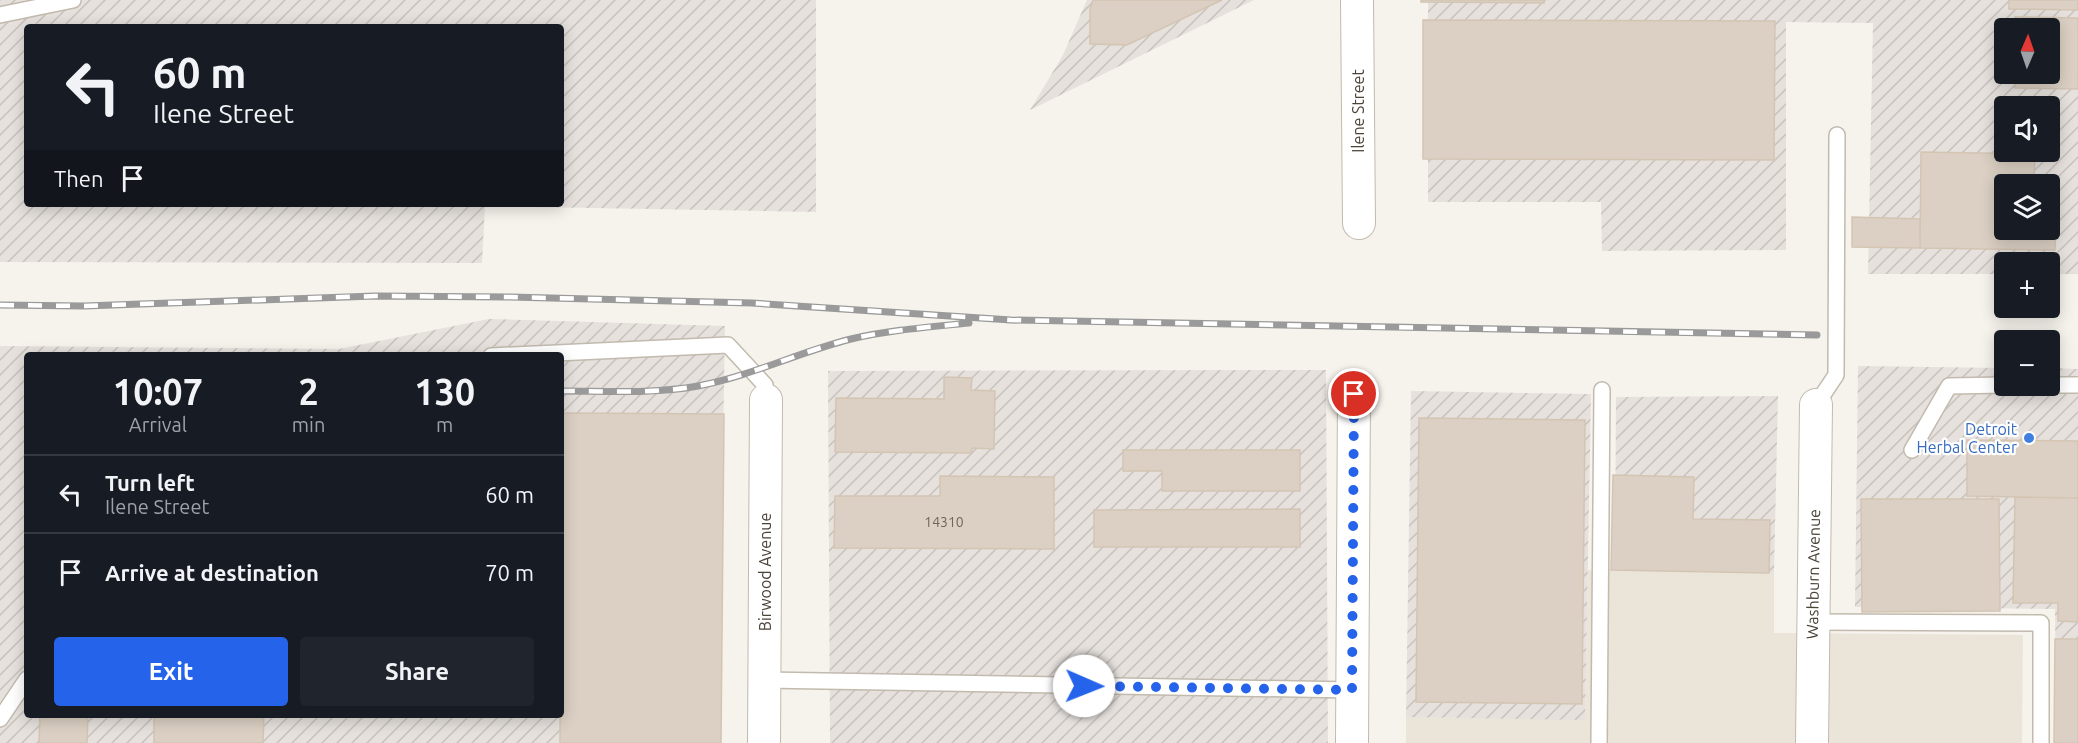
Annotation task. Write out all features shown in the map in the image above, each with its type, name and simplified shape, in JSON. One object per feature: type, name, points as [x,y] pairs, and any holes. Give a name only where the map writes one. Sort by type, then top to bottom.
[{"type":"street","name":"Ilene Street","points":[[1357,0],[1359,223]]},
{"type":"street","points":[[1352,743],[1354,394]]},
{"type":"street","name":"Birwood Avenue","points":[[764,743],[766,400]]},
{"type":"street","name":"Washburn Avenue","points":[[1812,743],[1816,405]]},
{"type":"lane","points":[[0,15],[73,0]]},
{"type":"lane","points":[[1816,405],[1836,375],[1837,135]]},
{"type":"lane","points":[[564,353],[728,345],[765,385],[766,400]]},
{"type":"lane","points":[[1912,450],[1948,386],[1994,385]]},
{"type":"lane","points":[[2060,385],[2078,385]]},
{"type":"lane","points":[[1599,743],[1602,390]]},
{"type":"lane","points":[[1812,622],[2041,623],[2041,743]]},
{"type":"lane","points":[[764,680],[1352,690]]},
{"type":"lane","points":[[0,719],[24,683]]},
{"type":"shaded area","points":[[0,0],[816,0],[816,212],[540,207],[564,207],[564,24],[24,24],[24,207],[485,207],[482,263],[0,262]]},
{"type":"shaded area","points":[[1087,0],[1254,0],[1030,110],[1063,55]]},
{"type":"shaded area","points":[[1428,0],[2078,0],[2078,274],[2060,274],[2060,252],[1994,252],[1994,274],[1868,274],[1873,23],[1786,22],[1786,250],[1602,251],[1601,202],[1428,202]]},
{"type":"shaded area","points":[[489,319],[725,326],[718,743],[0,743],[0,346],[339,349]]},
{"type":"shaded area","points":[[1858,366],[1994,368],[1994,396],[2060,396],[2060,368],[2078,369],[2078,743],[2056,743],[2055,609],[1855,607]]},
{"type":"shaded area","points":[[1326,370],[1328,743],[830,743],[828,371]]},
{"type":"shaded area","points":[[1411,391],[1591,394],[1585,720],[1406,717]]},
{"type":"shaded area","points":[[1778,396],[1774,572],[1615,571],[1616,397]]},
{"type":"shaded area","points":[[1588,570],[1774,572],[1774,633],[2023,635],[2022,743],[1406,743],[1406,717],[1585,719]]},
{"type":"building","points":[[1093,0],[1222,0],[1127,45],[1090,44],[1090,9]]},
{"type":"building","points":[[1421,0],[1544,0],[1544,3],[1421,2]]},
{"type":"building","points":[[2009,0],[2078,0],[2078,10],[2009,9]]},
{"type":"building","points":[[2015,17],[2078,18],[2078,89],[2015,88],[2015,84],[2060,84],[2060,18]]},
{"type":"building","points":[[1423,20],[1775,21],[1774,160],[1423,159]]},
{"type":"building","points":[[1921,152],[1994,153],[1994,162],[2035,162],[2034,174],[1994,174],[1994,240],[2055,240],[2055,250],[1920,248]]},
{"type":"building","points":[[1852,217],[1920,219],[1920,248],[1852,247]]},
{"type":"building","points":[[944,377],[972,378],[971,390],[995,391],[994,449],[972,448],[972,453],[835,452],[836,398],[944,399]]},
{"type":"building","points":[[564,413],[724,414],[721,743],[560,743],[560,718],[564,718]]},
{"type":"building","points":[[1419,418],[1585,420],[1582,704],[1416,702]]},
{"type":"building","points":[[1967,440],[2078,441],[2078,498],[1967,496]]},
{"type":"building","points":[[1123,450],[1300,450],[1300,491],[1162,491],[1162,471],[1123,471]]},
{"type":"building","points":[[1613,475],[1694,477],[1693,519],[1770,520],[1769,573],[1611,570]]},
{"type":"building","points":[[940,476],[1054,477],[1054,549],[834,548],[835,496],[940,496]]},
{"type":"building","points":[[2015,497],[2078,498],[2078,622],[2058,621],[2058,603],[2013,603]]},
{"type":"building","points":[[1861,499],[1999,499],[2000,611],[1862,612]]},
{"type":"building","points":[[1300,509],[1300,547],[1094,547],[1094,510]]},
{"type":"building","points":[[2055,639],[2078,639],[2078,743],[2054,743]]},
{"type":"building","points":[[40,718],[88,718],[87,743],[39,743]]},
{"type":"building","points":[[154,718],[264,718],[263,743],[154,743]]},
{"type":"railway","points":[[0,305],[84,306],[375,296],[510,297],[752,303],[1011,320],[1817,335]]},
{"type":"railway","points":[[564,391],[681,389],[718,382],[851,339],[895,331],[969,323]]},
{"type":"place","name":"Detroit Herbal Center","points":[[2029,438]]},
{"type":"route","points":[[1084,686],[1352,690],[1354,394]]}]
